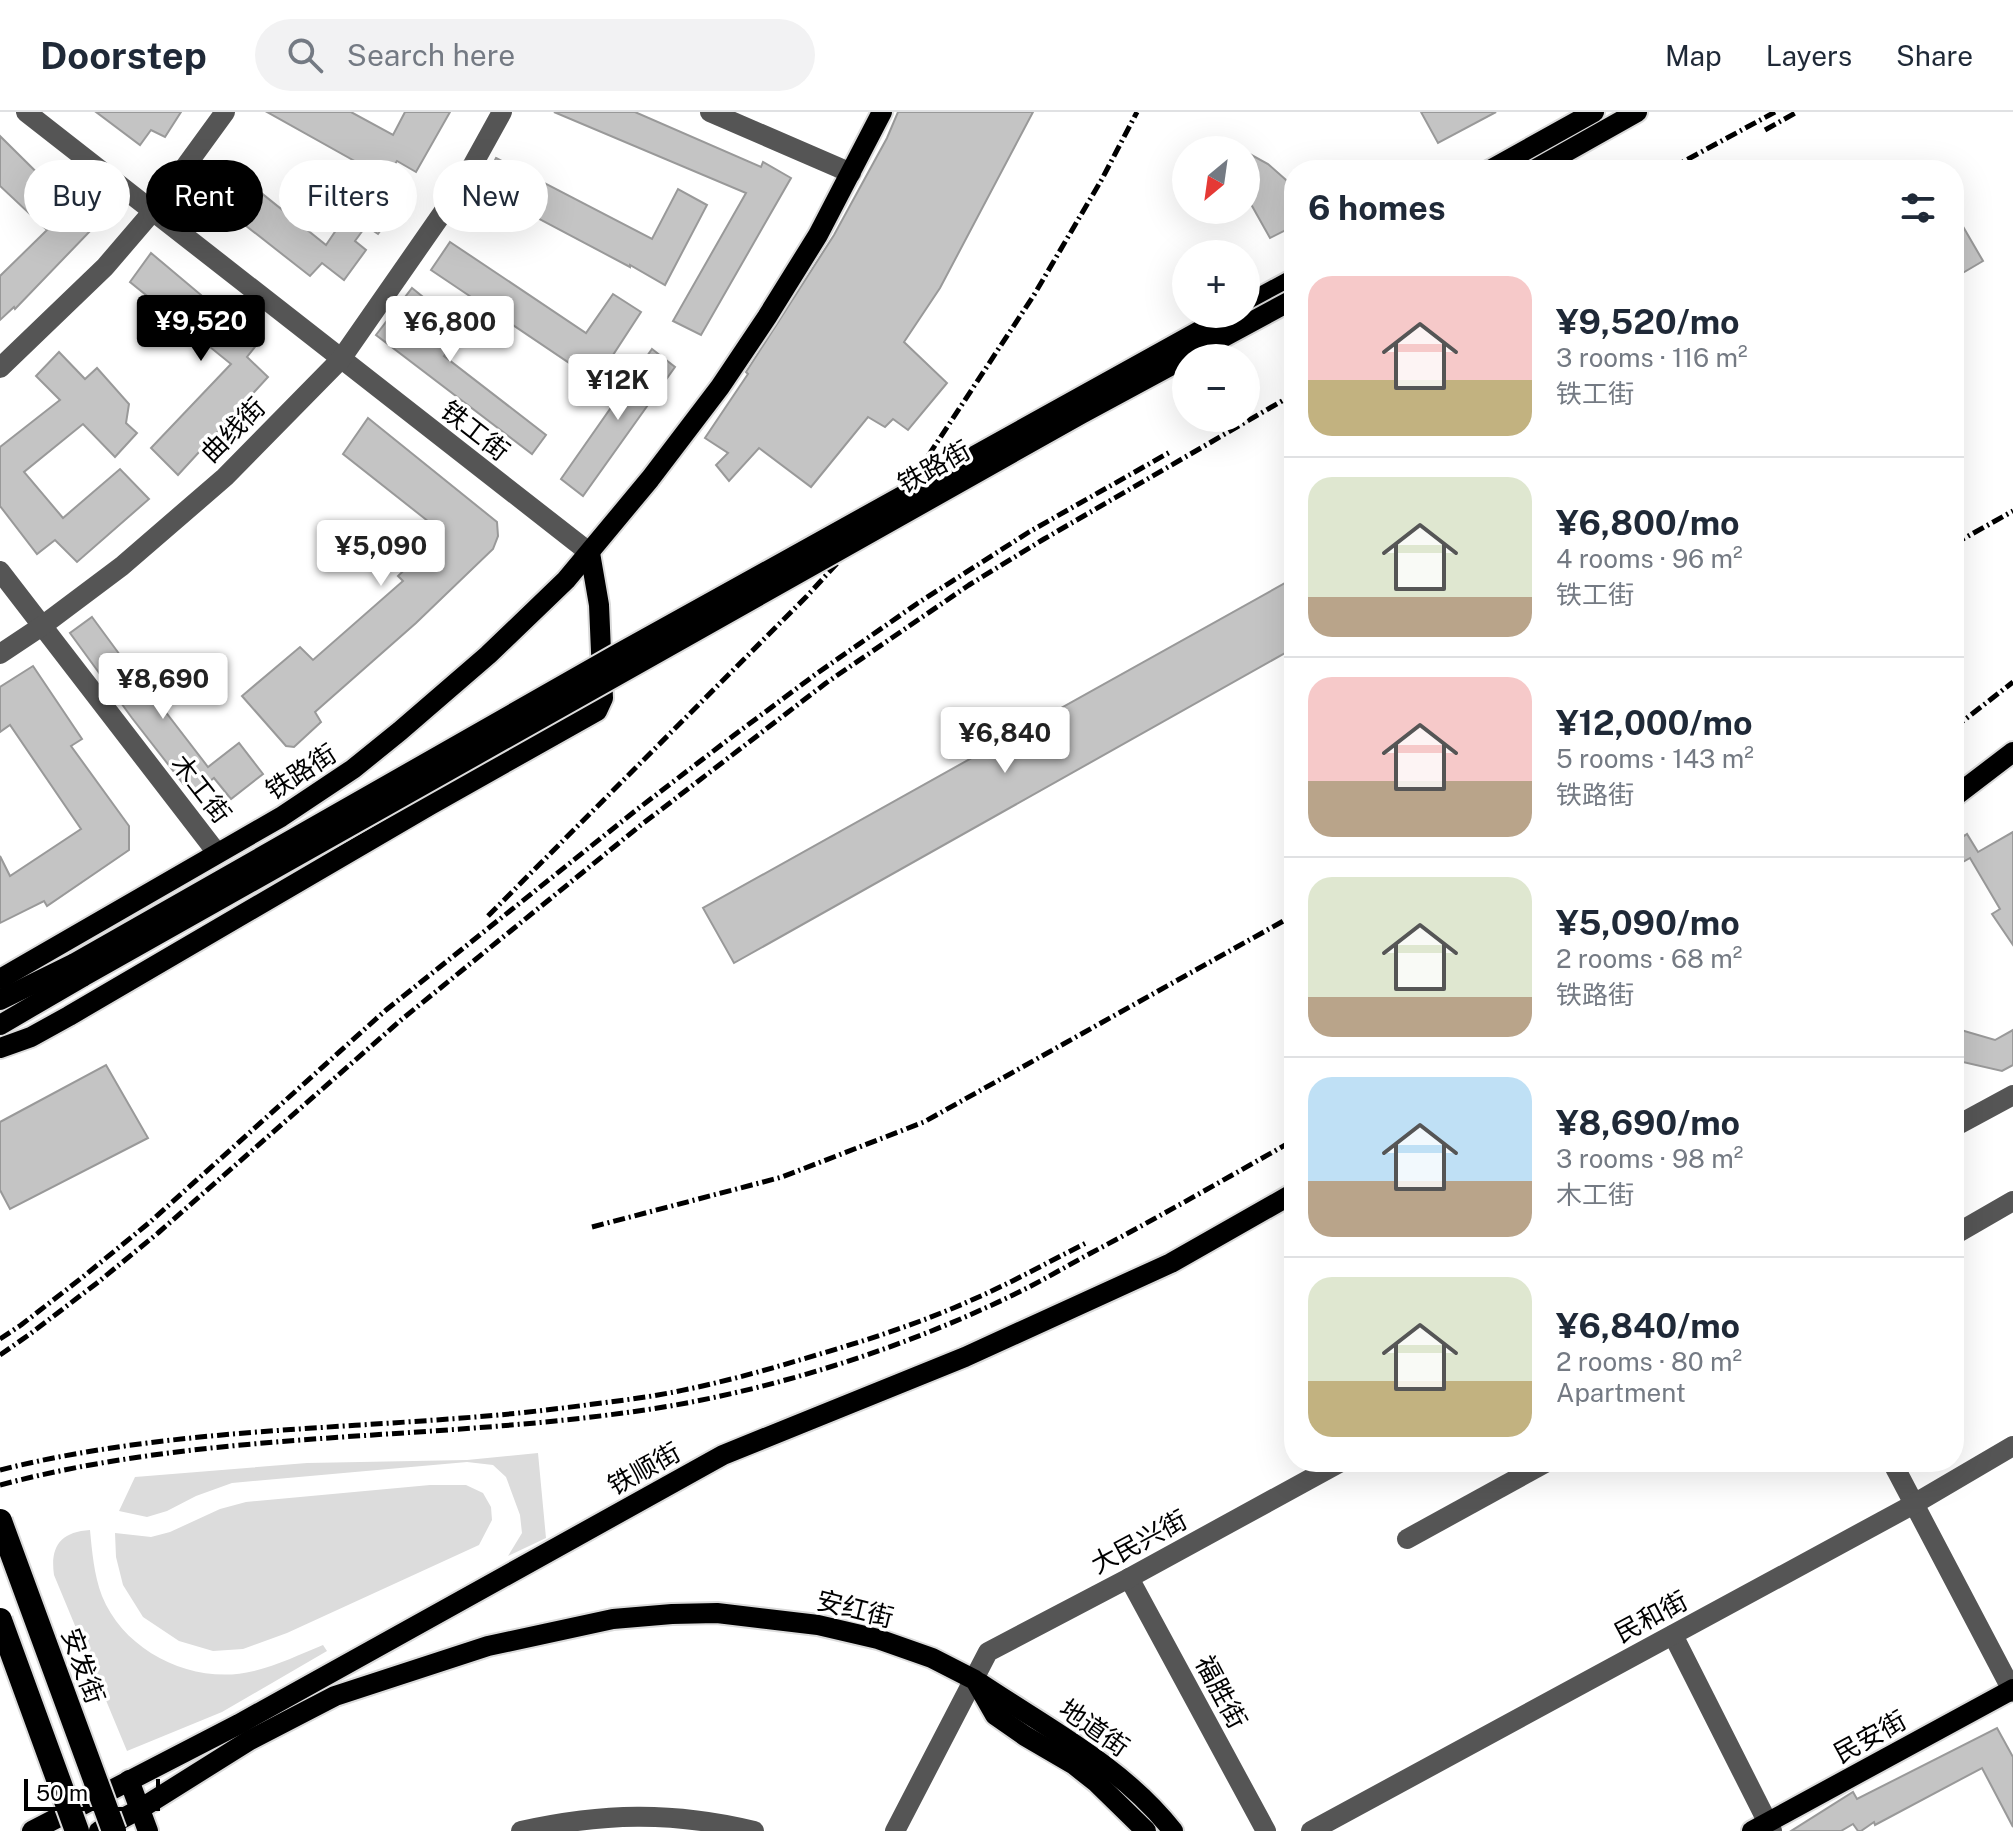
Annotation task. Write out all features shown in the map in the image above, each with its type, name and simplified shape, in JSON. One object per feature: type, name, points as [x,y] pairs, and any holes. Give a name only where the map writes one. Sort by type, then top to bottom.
[{"type":"highway","name":"安发街","points":[[0,1521],[114,1831]]},
{"type":"highway","points":[[0,1620],[77,1831]]},
{"type":"main road","name":"铁路街","points":[[0,979],[281,817],[353,769],[488,655],[566,580],[650,479],[720,387],[818,235],[882,112]]},
{"type":"main road","points":[[1553,160],[1637,112]]},
{"type":"main road","points":[[1508,160],[1588,115]]},
{"type":"main road","points":[[1260,297],[1284,284]]},
{"type":"main road","name":"铁路街","points":[[80,970],[1284,304]]},
{"type":"main road","points":[[0,1025],[80,970],[614,656],[1205,328]]},
{"type":"main road","points":[[0,1048],[31,1037],[56,1023],[597,711],[603,698],[599,605],[590,553]]},
{"type":"main road","points":[[1964,789],[2013,752]]},
{"type":"main road","points":[[0,1000],[80,970]]},
{"type":"main road","name":"铁顺街","points":[[36,1830],[253,1716],[723,1455],[965,1357],[1171,1263],[1284,1199]]},
{"type":"main road","name":"安红街","points":[[140,1809],[250,1740],[335,1696],[488,1646],[613,1619],[717,1613],[818,1625],[878,1639],[932,1658],[975,1680]]},
{"type":"main road","points":[[975,1680],[995,1715],[1073,1764],[1146,1831]]},
{"type":"main road","name":"地道街","points":[[975,1680],[1097,1760],[1132,1788],[1173,1831]]},
{"type":"main road","name":"民安街","points":[[1764,1828],[2013,1690]]},
{"type":"main road","points":[[129,1780],[148,1831]]},
{"type":"main road","points":[[99,1831],[140,1809]]},
{"type":"street","name":"铁工街","points":[[26,112],[146,206]]},
{"type":"street","points":[[190,160],[225,112]]},
{"type":"street","name":"曲线街","points":[[0,654],[122,566],[225,477],[341,359],[460,188],[502,112]]},
{"type":"street","points":[[710,112],[851,173]]},
{"type":"street","points":[[0,368],[105,267],[146,219]]},
{"type":"street","name":"铁工街","points":[[180,232],[590,553]]},
{"type":"street","name":"木工街","points":[[0,571],[214,849]]},
{"type":"street","points":[[1964,1122],[2013,1095]]},
{"type":"street","points":[[1964,1229],[2013,1201]]},
{"type":"street","name":"民和街","points":[[1311,1831],[1914,1504],[2013,1446]]},
{"type":"street","name":"大民兴街","points":[[895,1831],[988,1652],[1323,1472]]},
{"type":"street","points":[[1407,1539],[1529,1472]]},
{"type":"street","points":[[1897,1472],[2013,1690]]},
{"type":"street","name":"福胜街","points":[[1129,1578],[1266,1831]]},
{"type":"street","points":[[1673,1635],[1764,1828]]},
{"type":"street","points":[[521,1831],[605,1817],[652,1816],[721,1823],[754,1831]]},
{"type":"shaded area","points":[[538,1453],[546,1538],[508,1556],[522,1533],[520,1515],[506,1477],[493,1465],[467,1462],[232,1483],[147,1517],[119,1511],[135,1477],[307,1463],[467,1460]]},
{"type":"shaded area","points":[[430,1485],[466,1485],[483,1493],[491,1507],[492,1520],[479,1545],[287,1633],[243,1649],[213,1651],[179,1641],[143,1617],[123,1585],[116,1557],[115,1533],[151,1537],[170,1532],[220,1509],[246,1502]]},
{"type":"shaded area","points":[[90,1530],[97,1580],[113,1616],[127,1634],[164,1660],[209,1674],[231,1674],[263,1669],[323,1645],[327,1651],[222,1712],[127,1751],[54,1575],[54,1556],[59,1543],[71,1534]]},
{"type":"building","points":[[96,112],[181,112],[165,137],[151,130],[140,145]]},
{"type":"building","points":[[267,112],[351,112],[393,135],[405,112],[450,112],[417,170],[417,160],[353,160]]},
{"type":"building","points":[[554,112],[635,112],[761,167],[763,162],[791,178],[701,335],[673,321],[746,193]]},
{"type":"building","points":[[898,112],[1033,112],[940,288],[904,342],[947,383],[908,430],[893,419],[885,427],[868,417],[811,487],[759,448],[729,481],[716,465],[728,453],[705,438],[834,235]]},
{"type":"building","points":[[1421,112],[1496,112],[1438,143]]},
{"type":"building","points":[[0,136],[24,160],[24,208],[0,186]]},
{"type":"building","points":[[1260,160],[1284,178],[1284,231],[1270,238],[1260,220]]},
{"type":"building","points":[[548,185],[652,239],[678,189],[707,205],[665,285],[548,224]]},
{"type":"building","points":[[263,194],[279,207],[279,232],[310,232],[326,245],[335,232],[362,232],[355,241],[366,250],[344,280],[322,263],[310,276],[254,232],[263,232]]},
{"type":"building","points":[[1964,228],[1983,261],[1964,272]]},
{"type":"building","points":[[45,232],[89,232],[15,309],[0,320],[0,276]]},
{"type":"building","points":[[450,242],[586,333],[613,294],[641,312],[596,381],[431,270]]},
{"type":"building","points":[[151,253],[258,343],[247,357],[268,377],[178,475],[151,448],[231,364],[130,282]]},
{"type":"building","points":[[412,288],[465,331],[444,356],[546,435],[532,454],[376,335]]},
{"type":"building","points":[[652,349],[675,367],[583,496],[561,479]]},
{"type":"building","points":[[59,352],[85,379],[97,368],[129,404],[126,423],[137,433],[115,457],[83,424],[24,472],[63,518],[120,469],[149,499],[77,562],[55,540],[37,554],[0,506],[0,447],[60,400],[36,376]]},
{"type":"building","points":[[368,418],[497,522],[498,536],[493,549],[416,623],[315,712],[321,722],[294,747],[286,746],[242,696],[300,647],[313,660],[403,581],[398,576],[443,533],[343,454]]},
{"type":"building","points":[[1284,584],[1284,654],[734,963],[703,908]]},
{"type":"building","points":[[92,617],[159,708],[161,706],[208,767],[239,743],[263,774],[231,799],[214,778],[192,795],[70,633]]},
{"type":"building","points":[[33,666],[82,739],[71,746],[129,826],[129,850],[47,906],[44,901],[0,923],[0,856],[10,876],[81,829],[10,725],[0,732],[0,687]]},
{"type":"building","points":[[2013,832],[2013,945],[1992,914],[2000,909],[1970,858],[1964,861],[1964,836],[1967,834],[1978,852]]},
{"type":"building","points":[[2013,1030],[2013,1065],[2002,1071],[1964,1062],[1964,1031],[1995,1040]]},
{"type":"building","points":[[106,1065],[148,1138],[10,1209],[0,1190],[0,1122]]},
{"type":"building","points":[[1997,1728],[2013,1757],[2013,1827],[1982,1768],[1861,1831],[1853,1824],[1841,1831],[1791,1831],[1853,1792],[1857,1799]]},
{"type":"railway","points":[[488,916],[807,596],[909,485],[1034,295],[1137,112]]},
{"type":"railway","points":[[1686,160],[1775,112]]},
{"type":"railway","points":[[1765,130],[1797,112]]},
{"type":"railway","points":[[0,1355],[158,1233],[401,1020],[641,825],[826,683],[969,585],[1284,400]]},
{"type":"railway","points":[[0,1339],[150,1222],[386,1010],[733,736],[918,603],[1029,532],[1170,452]]},
{"type":"railway","points":[[1964,538],[2013,511]]},
{"type":"railway","points":[[1964,720],[2013,682]]},
{"type":"railway","points":[[592,1227],[782,1177],[924,1122],[1284,921]]},
{"type":"railway","points":[[0,1485],[82,1466],[165,1453],[586,1418],[713,1398],[801,1376],[931,1331],[1013,1295],[1284,1146]]},
{"type":"railway","points":[[0,1470],[117,1447],[236,1434],[514,1413],[632,1399],[697,1387],[782,1365],[911,1324],[989,1292],[1088,1242]]}]
